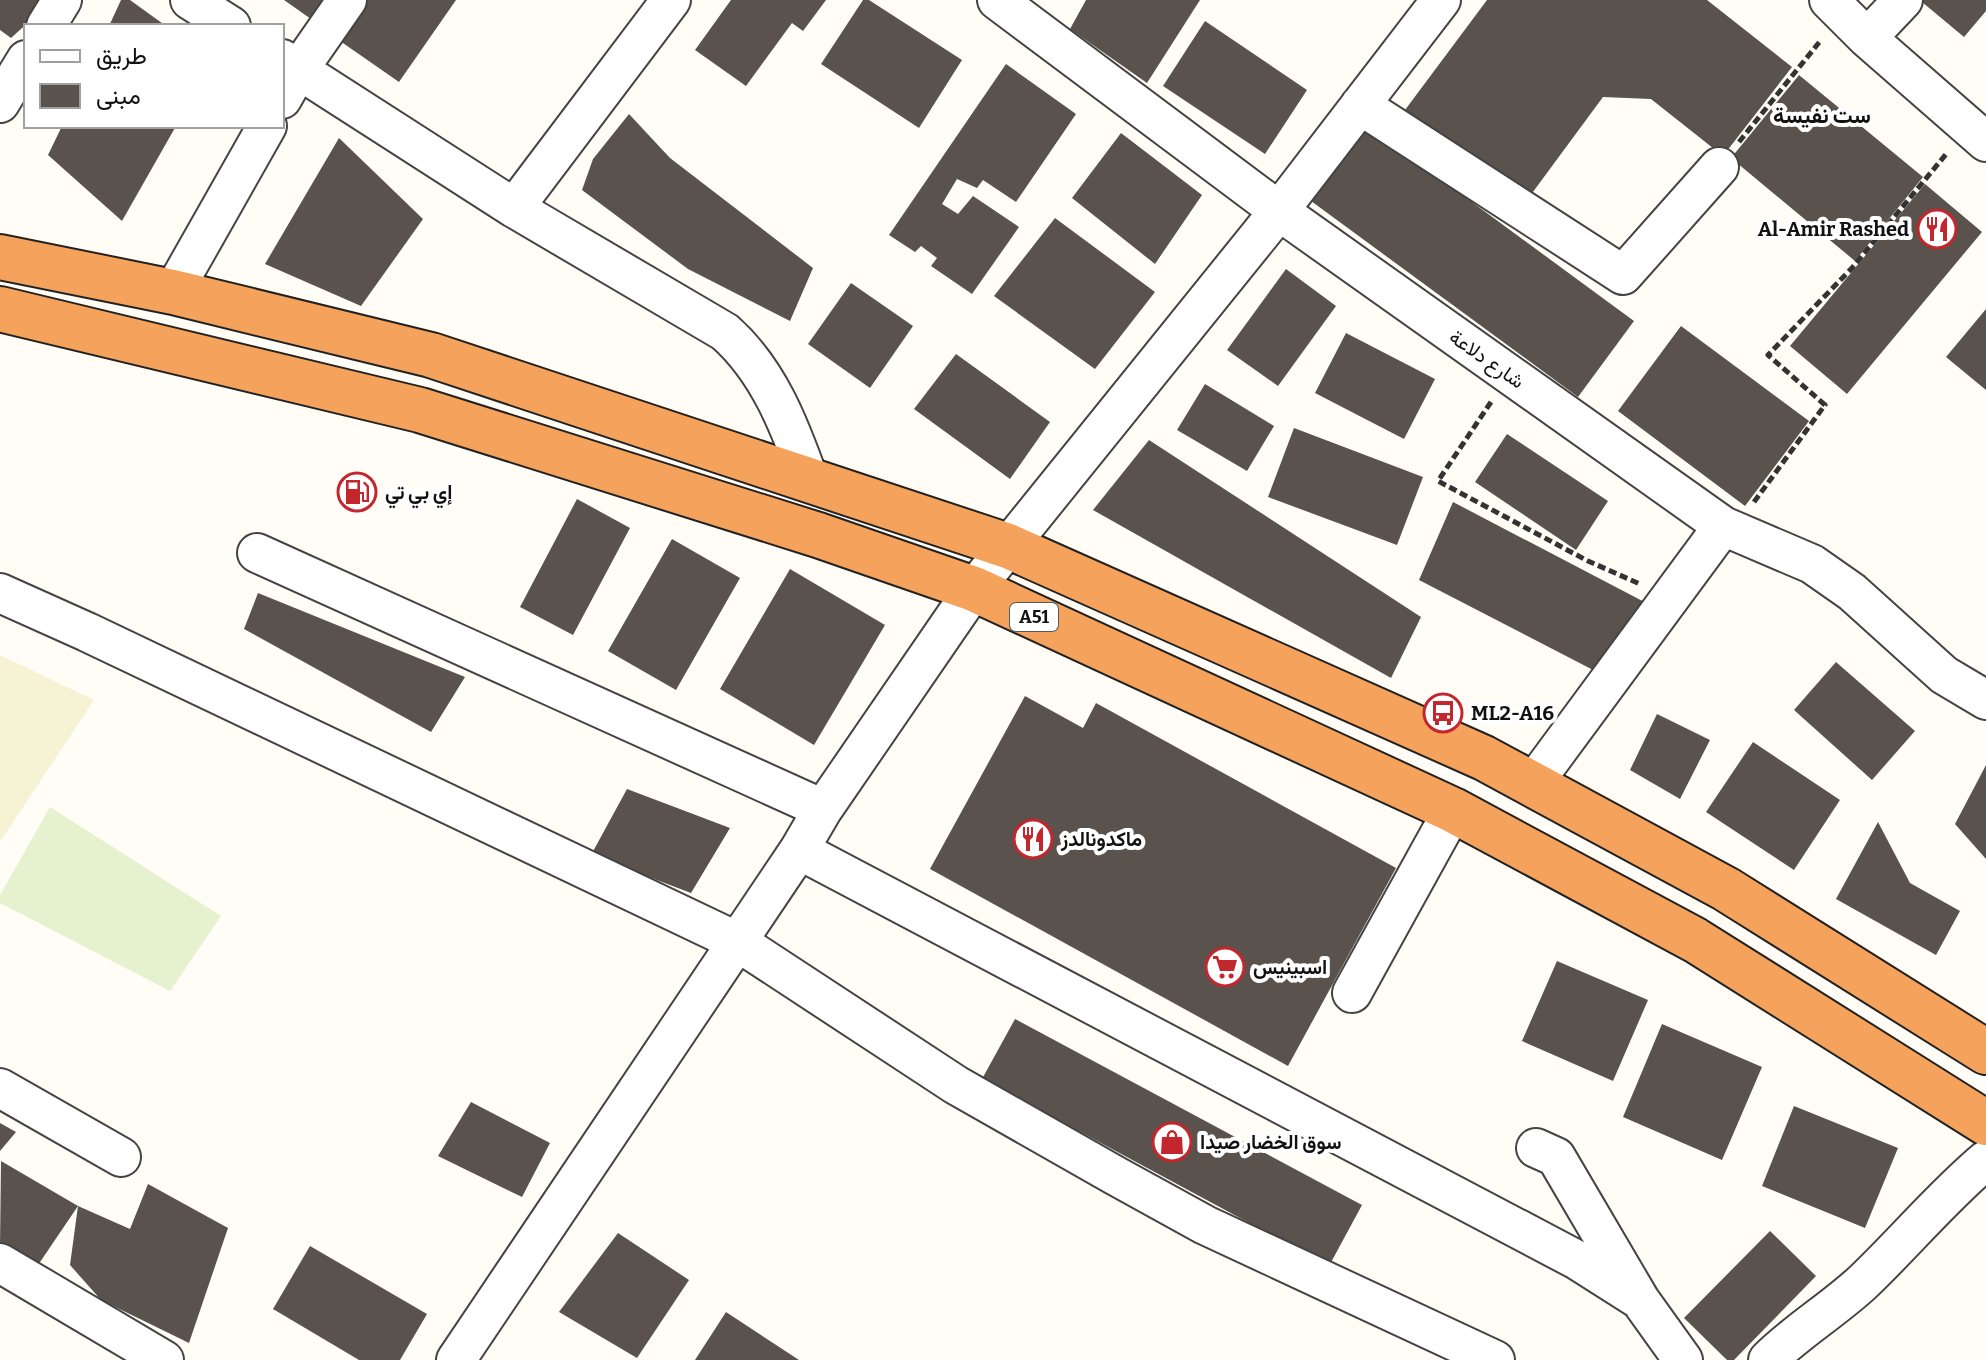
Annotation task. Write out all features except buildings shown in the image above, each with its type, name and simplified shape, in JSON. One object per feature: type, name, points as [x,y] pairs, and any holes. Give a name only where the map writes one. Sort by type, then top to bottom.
[{"type":"highway","points":[[0,257],[173,292],[431,355],[1008,546],[1469,752],[1726,889],[1986,1052]]},
{"type":"highway","name":"A51","points":[[0,309],[420,410],[803,530],[974,589],[1453,810],[1695,940],[1986,1123]]},
{"type":"street","points":[[47,24],[62,0]]},
{"type":"street","points":[[190,0],[228,24]]},
{"type":"street","points":[[347,0],[288,76],[725,332],[741,347],[785,413],[809,480]]},
{"type":"street","points":[[514,208],[671,0]]},
{"type":"street","name":"شارع دلاعة","points":[[997,0],[1279,211],[1728,529],[1812,564],[1852,592],[1944,675],[1986,700]]},
{"type":"street","points":[[456,1360],[738,942],[823,809],[974,589],[1279,211],[1441,0]]},
{"type":"street","points":[[1846,17],[1903,0]]},
{"type":"street","points":[[1846,17],[1977,135]]},
{"type":"street","points":[[0,103],[24,63]]},
{"type":"street","points":[[1360,105],[1623,275],[1719,167]]},
{"type":"street","points":[[173,292],[266,128]]},
{"type":"street","points":[[1532,785],[1670,597],[1728,529]]},
{"type":"street","points":[[257,553],[823,809]]},
{"type":"street","points":[[0,593],[101,638],[738,942],[956,1085],[1116,1176],[1205,1225],[1495,1360]]},
{"type":"street","points":[[1352,993],[1453,810]]},
{"type":"street","points":[[799,850],[1577,1260],[1640,1300]]},
{"type":"street","points":[[0,1088],[121,1157]]},
{"type":"street","points":[[1536,1148],[1556,1157],[1640,1300],[1683,1360]]},
{"type":"street","points":[[1768,1360],[1794,1335],[1861,1284],[1986,1160]]},
{"type":"street","points":[[0,1263],[164,1360]]},
{"type":"path","points":[[1719,167],[1846,17]]},
{"type":"path","points":[[1728,529],[1825,405],[1768,355],[1977,135]]},
{"type":"path","points":[[1509,374],[1438,481],[1588,561],[1670,597]]},
{"type":"shaded area","points":[[0,655],[94,700],[0,842]]},
{"type":"green space","points":[[50,807],[221,916],[170,991],[0,903],[0,895]]},
{"type":"place","name":"Al-Amir Rashed","points":[[1937,229]]},
{"type":"place","name":"إي بي تي","points":[[357,492]]},
{"type":"place","name":"ML2-A16","points":[[1443,713]]},
{"type":"place","name":"ماكدونالدز","points":[[1033,839]]},
{"type":"place","name":"اسبينيس","points":[[1225,967]]},
{"type":"place","name":"سوق الخضار صيدا","points":[[1172,1142]]},
{"type":"district","name":"ست نفيسة","points":[[1822,115]]}]
